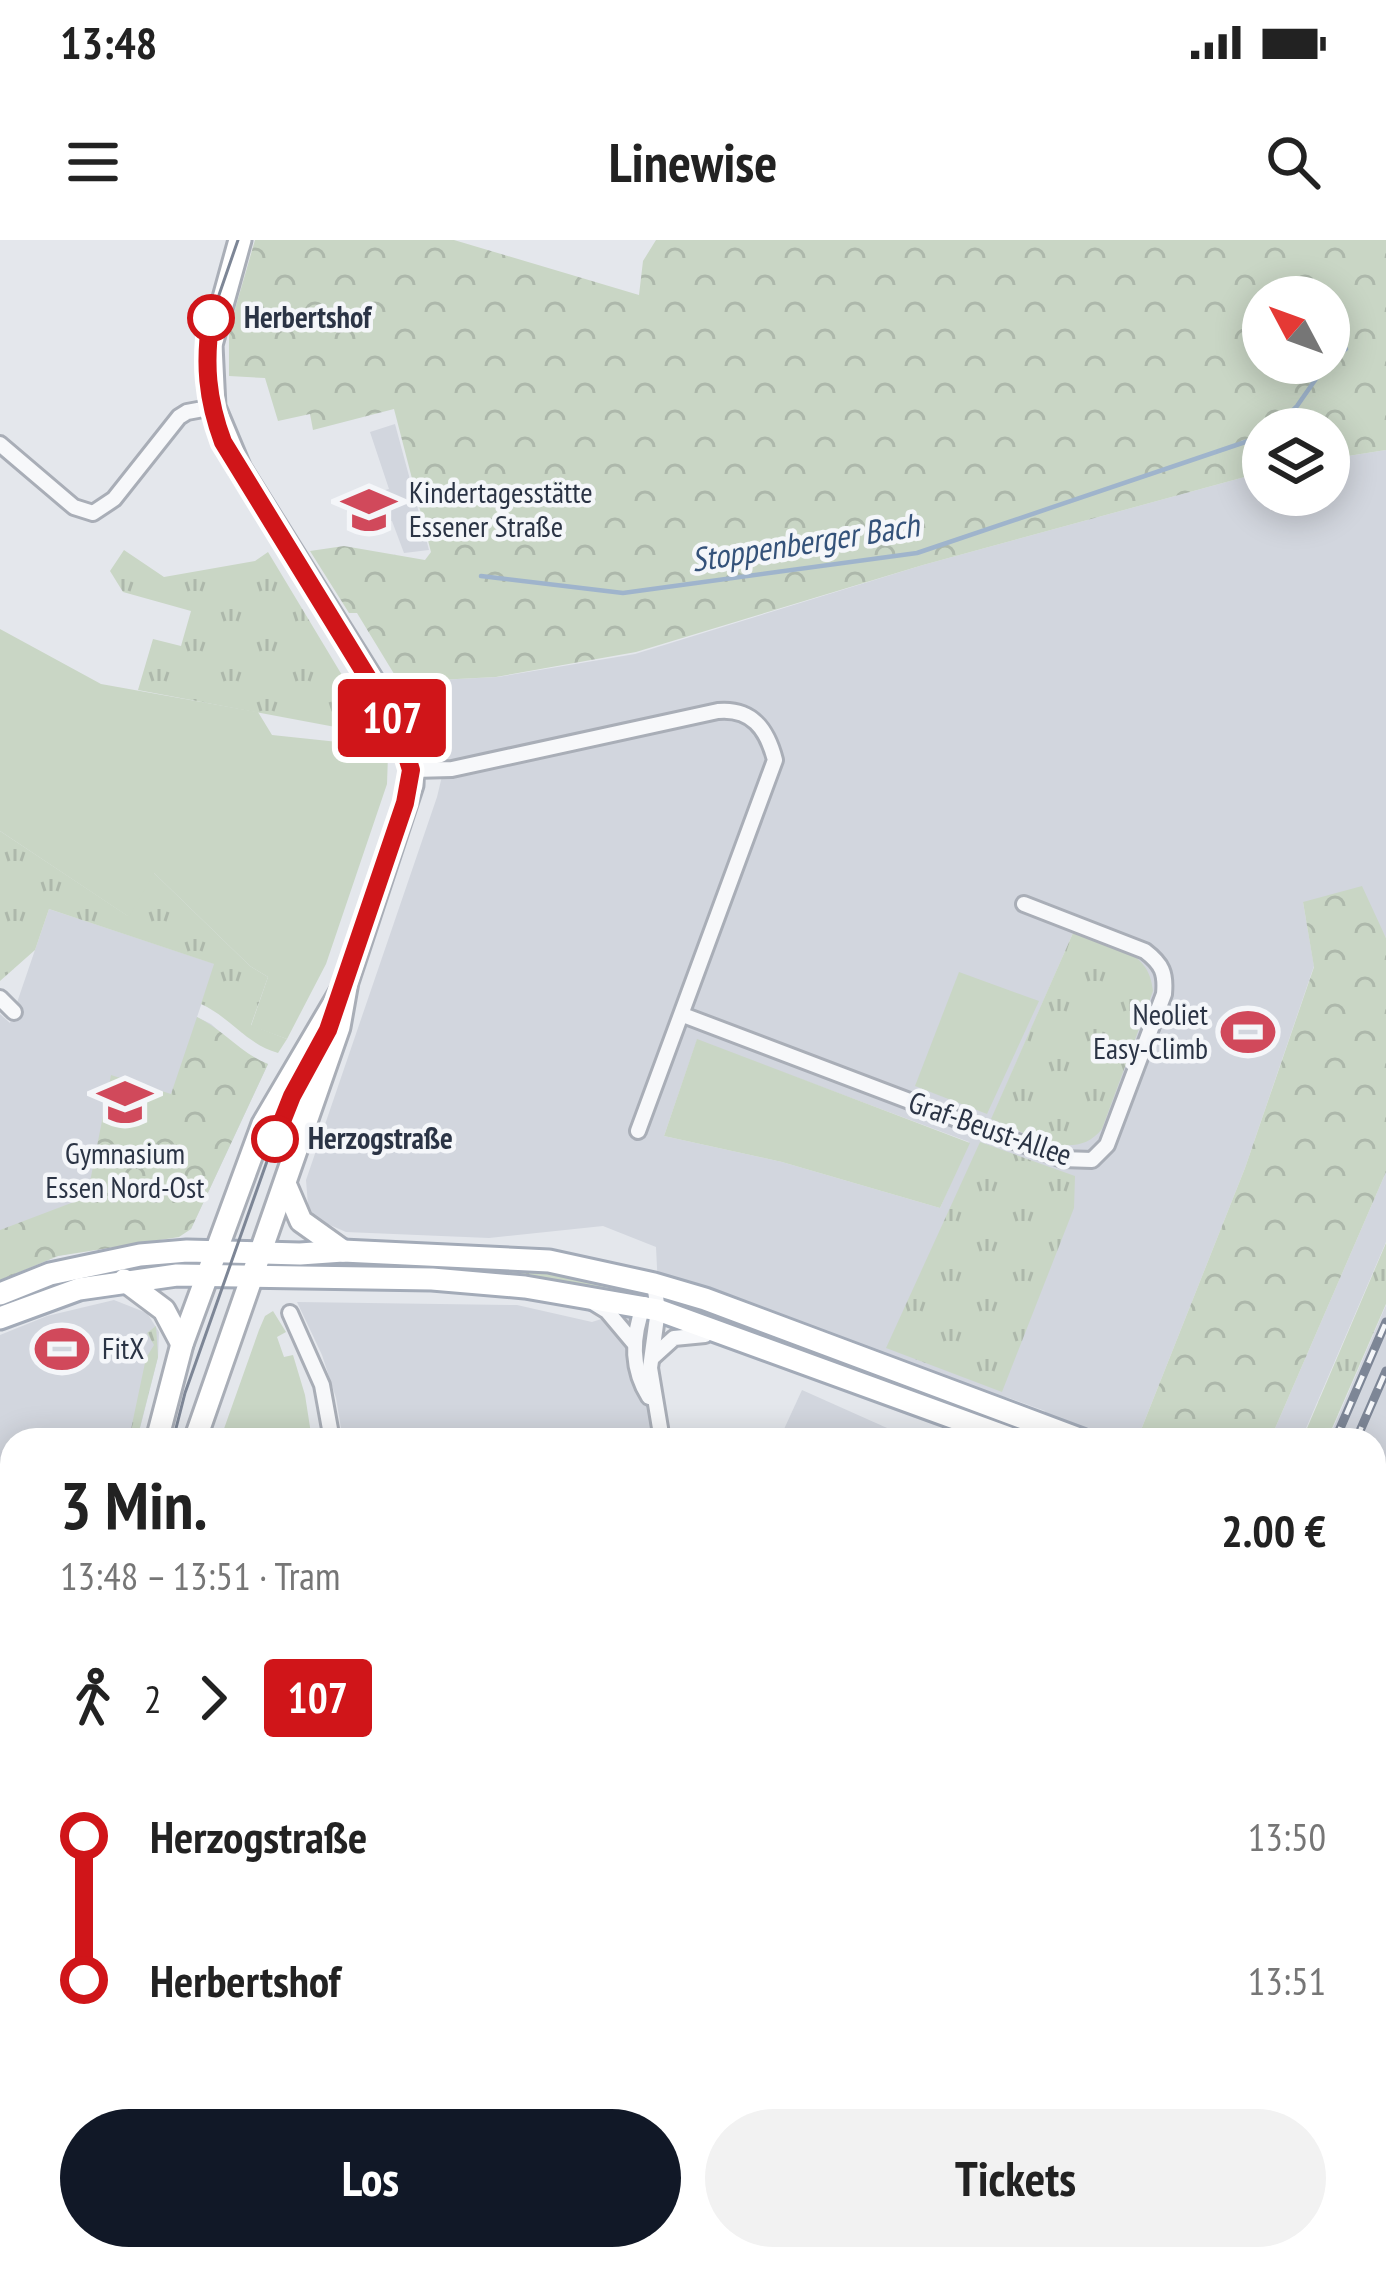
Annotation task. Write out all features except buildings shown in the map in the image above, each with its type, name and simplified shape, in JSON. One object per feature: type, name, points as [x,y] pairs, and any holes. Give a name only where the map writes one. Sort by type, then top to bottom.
[{"type":"main road","points":[[160,1428],[182,1344],[250,1252],[286,1186],[338,1027],[347,982],[408,802],[413,770],[404,731],[240,469],[214,407],[211,345],[240,240]]},
{"type":"main road","points":[[198,1428],[230,1275],[217,1250],[273,1103],[347,982]]},
{"type":"main road","points":[[286,1186],[308,1228],[343,1251]]},
{"type":"main road","points":[[0,1294],[97,1262],[217,1250],[549,1261],[654,1284],[1045,1428]]},
{"type":"main road","points":[[0,1318],[43,1300],[124,1280],[230,1275],[452,1280],[651,1308],[983,1428]]},
{"type":"main road","points":[[124,1280],[164,1310],[182,1344]]},
{"type":"street","points":[[0,444],[84,512],[93,513],[114,499],[179,417],[214,407]]},
{"type":"street","points":[[413,770],[452,769],[718,711],[734,710],[761,725],[775,760],[638,1131]]},
{"type":"street","name":"Graf-Beust-Allee","points":[[682,1015],[1062,1159],[1092,1160],[1107,1145],[1116,1123],[1164,994],[1166,976],[1145,951],[1024,904]]},
{"type":"street","points":[[0,998],[14,1012]]},
{"type":"street","points":[[654,1284],[650,1368],[660,1428]]},
{"type":"street","points":[[585,1297],[607,1311],[633,1342],[641,1384],[655,1406]]},
{"type":"street","points":[[633,1342],[651,1308]]},
{"type":"street","points":[[290,1313],[322,1384],[330,1428]]},
{"type":"street","points":[[653,1357],[668,1341],[691,1333],[742,1349],[763,1346]]},
{"type":"shaded area","points":[[395,424],[429,550],[404,553],[392,521],[352,531],[344,501],[389,489],[370,432]]},
{"type":"shaded area","points":[[1386,450],[1386,938],[1367,902],[1303,902],[1314,966],[1245,1168],[1142,1428],[1038,1428],[1045,1411],[1009,1398],[762,1344],[659,1309],[656,1247],[603,1226],[489,1238],[346,1232],[316,1219],[308,1205],[306,1180],[437,797],[449,747],[430,731],[399,682],[498,677],[635,654],[923,565],[1242,478],[1242,516],[1350,516],[1350,456]],"holes":[[[1073,933],[1062,1146],[992,1118]],[[697,1040],[969,1142],[940,1208],[782,1162],[664,1136]]]},
{"type":"shaded area","name":"Gymnasium Essen Nord-Ost","points":[[49,909],[215,964],[197,1017],[245,1055],[268,1064],[191,1229],[58,1256],[0,1280],[0,1014],[10,1023]]},
{"type":"shaded area","points":[[1386,1172],[1386,1242],[1306,1428],[1275,1428]]},
{"type":"shaded area","points":[[114,1300],[147,1313],[159,1332],[158,1357],[140,1428],[0,1428],[0,1335],[47,1316]]},
{"type":"shaded area","points":[[297,1302],[517,1305],[592,1322],[642,1306],[657,1310],[650,1347],[659,1428],[341,1428],[322,1355]]},
{"type":"shaded area","points":[[1386,1305],[1386,1428],[1333,1428]]},
{"type":"shaded area","points":[[802,1390],[887,1428],[785,1428]]},
{"type":"green space","points":[[255,240],[454,240],[639,295],[643,261],[656,240],[1386,240],[1386,450],[1350,456],[1350,408],[1242,408],[1242,478],[923,565],[636,652],[496,677],[399,682],[357,613],[349,613],[310,551],[344,546],[425,560],[431,552],[394,409],[313,430],[310,414],[278,421],[265,378],[229,376],[229,330]]},
{"type":"green space","points":[[124,550],[164,577],[255,561],[268,552],[378,735],[138,690],[153,639],[181,646],[191,611],[123,592],[110,571]]},
{"type":"green space","points":[[0,629],[101,684],[258,712],[272,735],[357,744],[388,755],[387,784],[326,964],[287,1039],[251,1026],[268,977],[250,966],[154,873],[129,917],[0,831]]},
{"type":"green space","points":[[0,831],[128,916],[153,872],[250,966],[268,977],[251,1025],[287,1039],[278,1053],[201,1004],[214,964],[49,909],[35,950],[0,981]]},
{"type":"green space","points":[[1362,886],[1386,938],[1386,1172],[1275,1428],[1142,1428],[1245,1168],[1314,967],[1303,902]]},
{"type":"green space","points":[[1073,933],[1136,957],[1153,991],[1102,1129],[1090,1139],[1063,1145],[991,1119]]},
{"type":"green space","points":[[959,972],[1039,1001],[987,1114],[915,1086]]},
{"type":"green space","points":[[197,1017],[268,1064],[191,1229],[179,1237],[58,1256],[0,1280],[0,1230],[87,1197],[111,1075],[171,1094]]},
{"type":"green space","points":[[697,1039],[970,1143],[940,1208],[782,1162],[664,1136]]},
{"type":"green space","points":[[980,1142],[1075,1176],[1074,1208],[1002,1392],[886,1348]]},
{"type":"green space","points":[[1386,1243],[1386,1304],[1332,1428],[1307,1428]]},
{"type":"green space","points":[[291,1265],[521,1267],[606,1282],[632,1295],[537,1279],[291,1271]]},
{"type":"green space","points":[[273,1311],[286,1332],[277,1337],[284,1357],[293,1355],[310,1428],[224,1428],[265,1316]]},
{"type":"green space","points":[[156,1326],[158,1357],[140,1428],[131,1428],[146,1358],[154,1345],[147,1333]]},
{"type":"waterway","name":"Stoppenberger Bach","points":[[1295,408],[1312,384]]},
{"type":"waterway","name":"Stoppenberger Bach","points":[[481,576],[623,593],[917,553],[1242,443]]},
{"type":"tram line","points":[[176,1428],[283,1116],[327,1031],[405,803],[411,771],[398,727],[237,470],[209,404],[206,348],[211,318],[238,240]]},
{"type":"tram line","name":"107","points":[[211,318],[206,382],[223,442],[398,727],[411,770],[405,803],[328,1030],[275,1139]]},
{"type":"railway","points":[[1340,1428],[1386,1322]]},
{"type":"railway","points":[[1361,1428],[1386,1371]]},
{"type":"place","name":"Herbertshof","points":[[211,318]]},
{"type":"place","name":"Kindertagesstätte Essener Straße","points":[[369,510]]},
{"type":"place","name":"Neoliet Easy-Climb","points":[[1248,1032]]},
{"type":"place","name":"Gymnasium Essen Nord-Ost","points":[[125,1102]]},
{"type":"place","name":"Herzogstraße","points":[[275,1139]]},
{"type":"place","name":"FitX","points":[[62,1349]]}]
